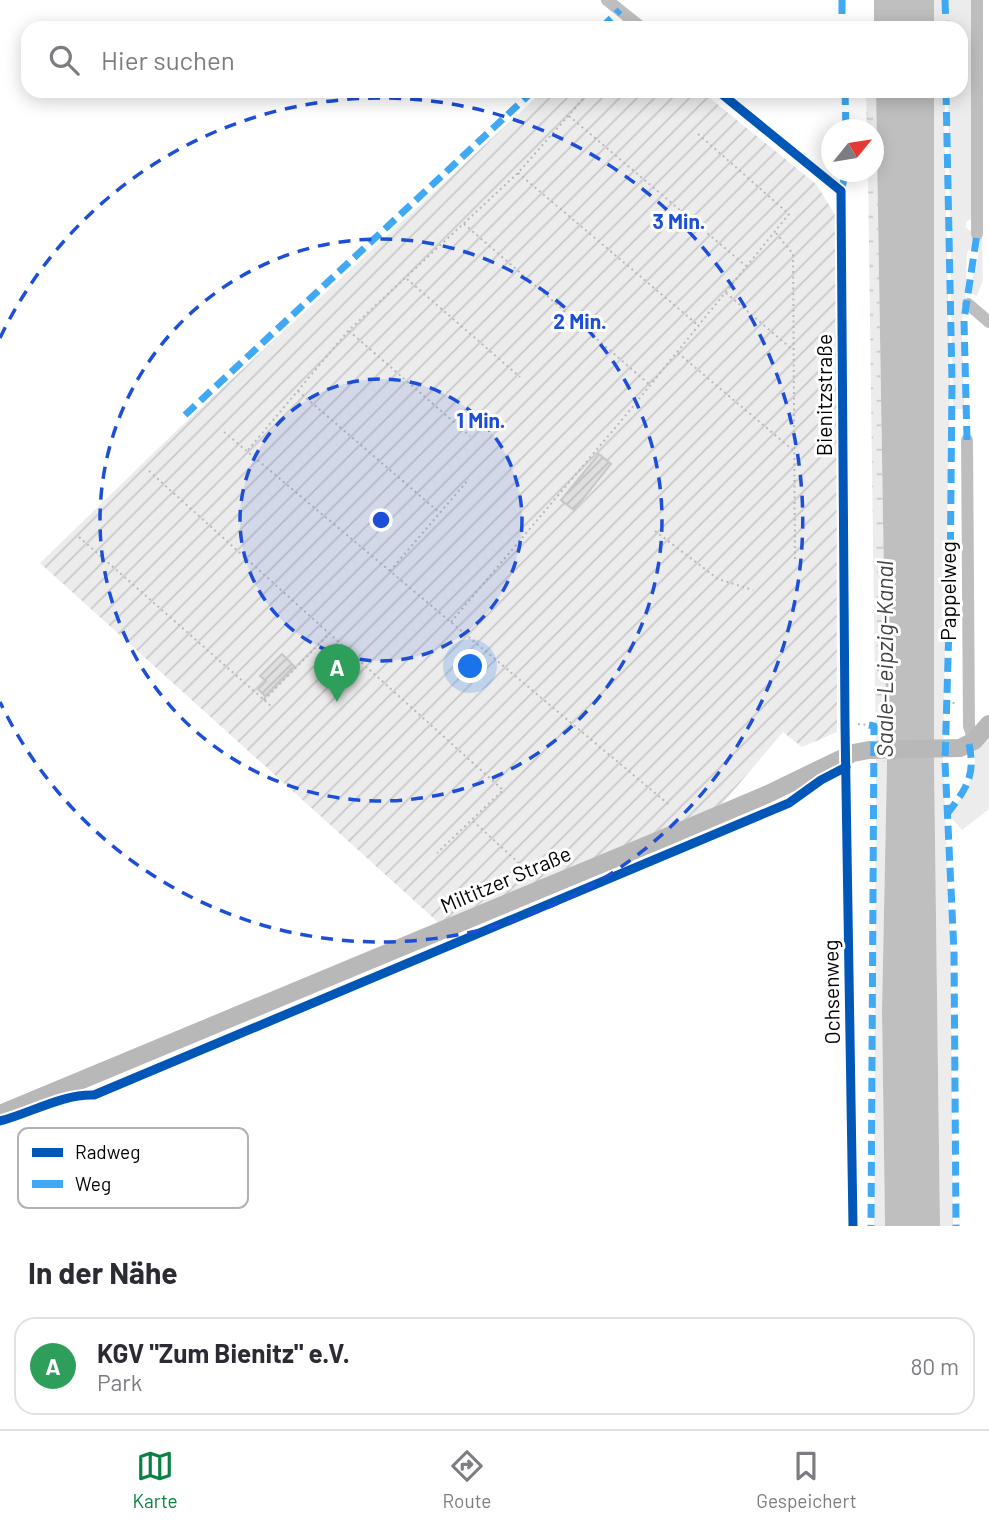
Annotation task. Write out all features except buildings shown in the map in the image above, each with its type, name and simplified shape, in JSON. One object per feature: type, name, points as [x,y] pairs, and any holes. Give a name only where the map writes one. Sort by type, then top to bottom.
[{"type":"street","points":[[607,0],[633,21]]},
{"type":"street","points":[[977,0],[983,123],[977,234]]},
{"type":"street","name":"Bienitzstraße","points":[[727,98],[841,191],[846,757]]},
{"type":"street","points":[[968,304],[989,322]]},
{"type":"street","name":"Pappelweg","points":[[967,440],[968,726],[974,741]]},
{"type":"street","points":[[974,741],[989,724]]},
{"type":"street","name":"Miltitzer Straße","points":[[0,1114],[546,888],[768,794],[846,757],[869,750],[960,748],[974,741]]},
{"type":"street","name":"Ochsenweg","points":[[846,757],[853,1226]]},
{"type":"street","name":"Miltitzer Straße","points":[[0,1105],[39,1100]]},
{"type":"path","points":[[247,451],[348,331],[518,173],[584,98]]},
{"type":"path","points":[[569,116],[747,266]]},
{"type":"path","points":[[451,622],[678,352],[789,214],[698,134]]},
{"type":"path","points":[[518,173],[699,326]]},
{"type":"path","points":[[463,224],[650,385]]},
{"type":"path","points":[[775,232],[793,254],[795,562]]},
{"type":"path","points":[[405,277],[520,377]]},
{"type":"path","points":[[726,293],[794,351]]},
{"type":"path","points":[[348,331],[470,436]]},
{"type":"path","points":[[678,352],[794,451]]},
{"type":"path","points":[[298,391],[440,513]]},
{"type":"path","points":[[224,432],[668,804]]},
{"type":"path","points":[[149,471],[503,789],[438,853]]},
{"type":"path","points":[[390,571],[469,479]]},
{"type":"path","points":[[655,531],[718,579],[753,590]]},
{"type":"path","points":[[79,537],[271,706]]},
{"type":"path","points":[[264,700],[330,633]]},
{"type":"path","points":[[858,724],[869,725]]},
{"type":"path","points":[[472,820],[546,888]]},
{"type":"green space","points":[[934,0],[972,0],[973,218],[966,222],[966,228],[973,232],[974,237],[982,237],[983,280],[977,296],[970,293],[979,252],[978,246],[973,246],[967,253],[962,320],[964,409],[953,409],[948,98],[968,98],[968,21],[934,21]]},
{"type":"green space","points":[[535,98],[710,98],[816,184],[836,216],[837,732],[802,747],[783,732],[722,804],[440,924],[40,563],[174,433]]},
{"type":"green space","points":[[866,98],[876,98],[876,119],[867,119]]},
{"type":"green space","points":[[934,98],[946,98],[950,381],[943,761],[951,953],[953,1226],[940,1226],[934,761]]},
{"type":"green space","points":[[868,182],[877,182],[887,762],[876,762]]},
{"type":"green space","points":[[989,735],[989,809],[962,830],[949,815],[968,785],[974,769],[975,750]]},
{"type":"green space","points":[[876,762],[887,762],[882,1010],[885,1226],[874,1226]]},
{"type":"shaded area","points":[[874,0],[934,0],[934,21],[874,21]]},
{"type":"shaded area","points":[[876,98],[934,98],[934,761],[940,1226],[885,1226],[882,1010],[887,762],[877,182],[884,182],[884,119],[876,119]]},
{"type":"marked path","points":[[842,0],[842,21]]},
{"type":"marked path","points":[[945,0],[946,21]]},
{"type":"marked path","points":[[608,21],[620,10]]},
{"type":"marked path","points":[[185,415],[525,98]]},
{"type":"marked path","points":[[845,98],[846,119]]},
{"type":"marked path","points":[[946,98],[952,381],[945,762],[954,952],[956,1226]]},
{"type":"marked path","points":[[841,191],[843,182]]},
{"type":"marked path","points":[[967,440],[964,320],[977,234]]},
{"type":"marked path","points":[[869,725],[874,726],[871,1226]]},
{"type":"marked path","points":[[947,814],[968,782],[971,765],[969,744]]},
{"type":"cycle path","points":[[727,98],[841,191],[845,724],[853,1226]]},
{"type":"cycle path","points":[[0,1121],[58,1101],[94,1095],[789,803],[821,780],[846,767]]},
{"type":"place","name":"KGV \"Zum Bienitz\" e.V.","points":[[337,702]]},
{"type":"water label","name":"Saale-Leipzig-Kanal","points":[[885,659]]}]
